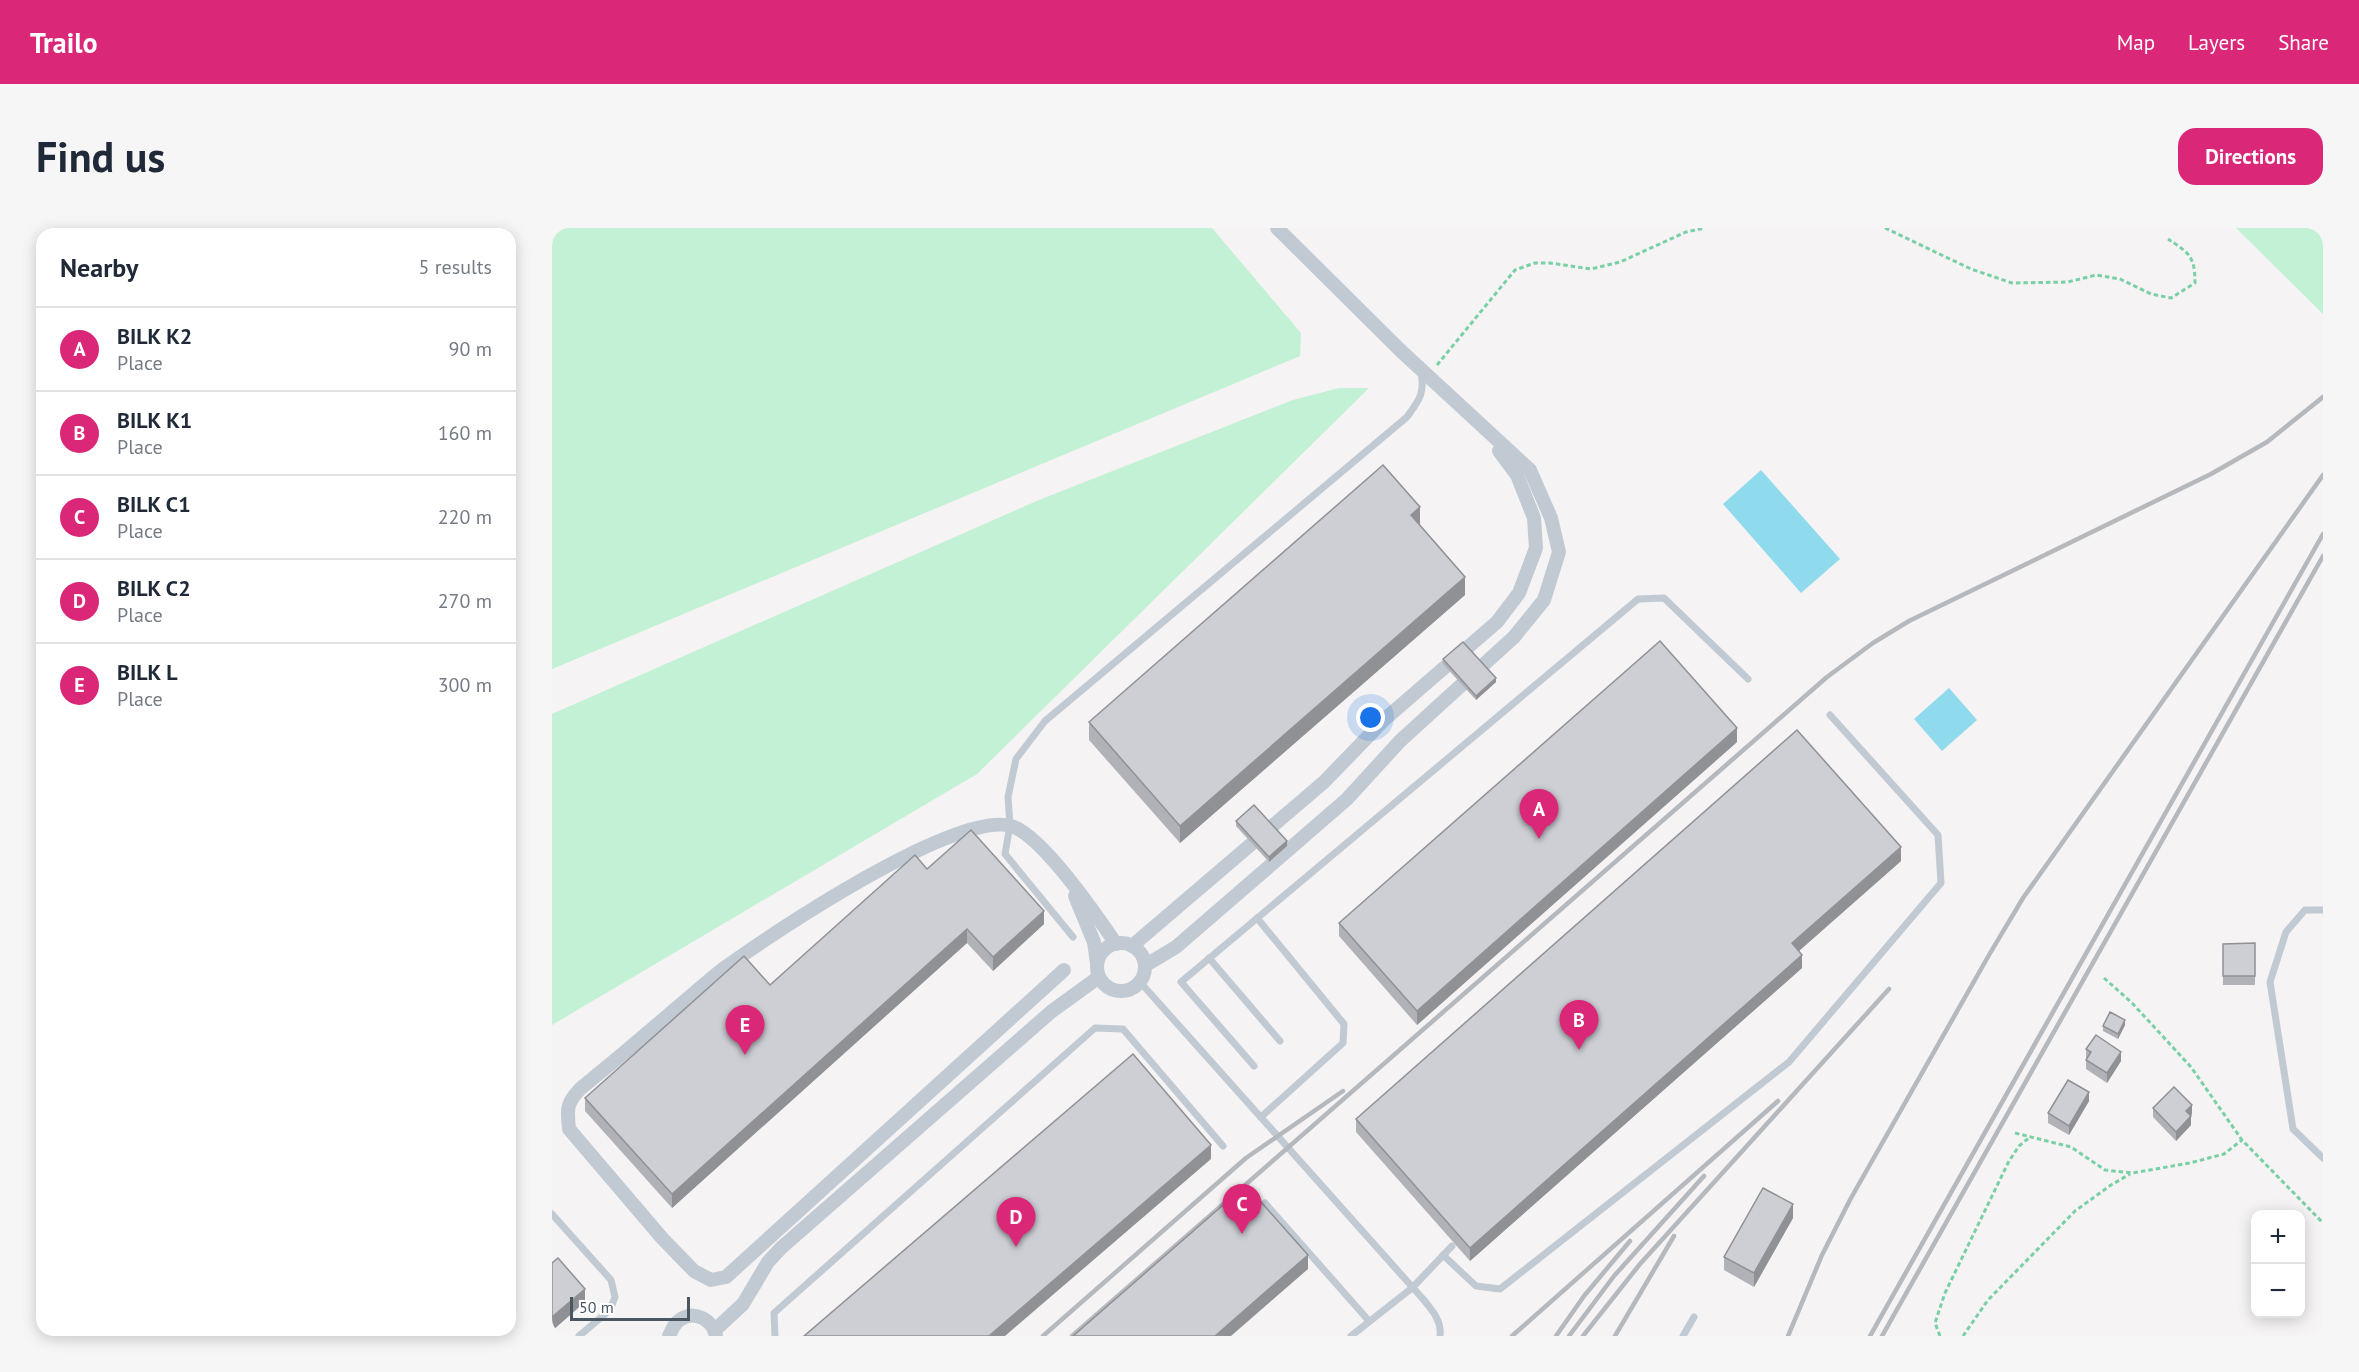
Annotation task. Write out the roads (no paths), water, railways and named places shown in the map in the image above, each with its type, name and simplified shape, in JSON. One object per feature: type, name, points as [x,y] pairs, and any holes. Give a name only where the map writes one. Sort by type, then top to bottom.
[{"type":"street","points":[[1063,873],[1081,907],[1094,942],[1098,970],[1110,989],[1126,991],[1140,982],[1146,965],[1176,946],[1347,799],[1400,741],[1514,638],[1544,600],[1559,552],[1551,518],[1530,470],[1425,373],[1277,228]]},
{"type":"street","points":[[1132,946],[1324,782],[1385,719],[1497,622],[1520,593],[1536,548],[1534,518],[1517,475],[1480,425]]},
{"type":"street","points":[[1064,970],[726,1277],[711,1280],[694,1271],[662,1238],[569,1129],[567,1112],[569,1101],[580,1089],[722,970],[859,881],[943,838],[989,825],[1010,825],[1018,828],[1044,850],[1081,893],[1116,944]]},
{"type":"street","points":[[670,1336],[674,1326],[681,1319],[691,1316],[701,1317],[709,1322],[716,1333],[743,1304],[768,1262],[782,1248],[1098,970],[1104,951],[1116,944],[1132,946],[1139,950],[1146,965]]},
{"type":"lane","points":[[1073,937],[1005,854],[1010,825],[1008,797],[1016,759],[1045,721],[1407,417],[1421,396],[1425,373]]},
{"type":"lane","points":[[1254,1066],[1181,982],[1638,599],[1664,598],[1748,679]]},
{"type":"lane","points":[[1443,1255],[1476,1286],[1500,1288],[1789,1062],[1941,883],[1938,836],[1830,715]]},
{"type":"lane","points":[[2323,910],[2305,910],[2286,932],[2270,981],[2293,1129],[2323,1158]]},
{"type":"lane","points":[[1257,918],[1344,1024],[1343,1043],[1261,1117]]},
{"type":"lane","points":[[1209,958],[1280,1041]]},
{"type":"lane","points":[[1140,982],[1436,1315],[1441,1329],[1440,1336]]},
{"type":"lane","points":[[775,1336],[774,1313],[1095,1028],[1123,1029],[1223,1146]]},
{"type":"lane","points":[[1265,1203],[1369,1321]]},
{"type":"lane","points":[[552,1214],[611,1280],[615,1297],[609,1310],[579,1336]]},
{"type":"lane","points":[[1352,1336],[1412,1288],[1452,1246]]},
{"type":"lane","points":[[1683,1336],[1694,1317]]},
{"type":"water","points":[[1761,470],[1840,559],[1801,593],[1723,504]]},
{"type":"water","points":[[1949,688],[1977,720],[1942,751],[1914,719]]},
{"type":"railway","points":[[1072,1336],[1827,677],[1873,643],[1909,621],[2211,474],[2267,442],[2323,397]]},
{"type":"railway","points":[[1788,1336],[1822,1255],[1851,1198],[2023,898],[2323,475]]},
{"type":"railway","points":[[1870,1336],[2323,534]]},
{"type":"railway","points":[[1882,1336],[2323,556]]},
{"type":"railway","points":[[1583,1336],[1640,1264],[1889,989]]},
{"type":"railway","points":[[1043,1336],[1246,1158],[1343,1091]]},
{"type":"railway","points":[[1512,1336],[1778,1101]]},
{"type":"railway","points":[[1569,1336],[1614,1276],[1704,1176]]},
{"type":"railway","points":[[1615,1336],[1674,1236]]},
{"type":"railway","points":[[1556,1336],[1584,1296],[1630,1241]]},
{"type":"place","name":"BILK K2","points":[[1539,839]]},
{"type":"place","name":"BILK K1","points":[[1579,1050]]},
{"type":"place","name":"BILK L","points":[[745,1055]]},
{"type":"place","name":"BILK C1","points":[[1242,1234]]},
{"type":"place","name":"BILK C2","points":[[1016,1247]]}]
